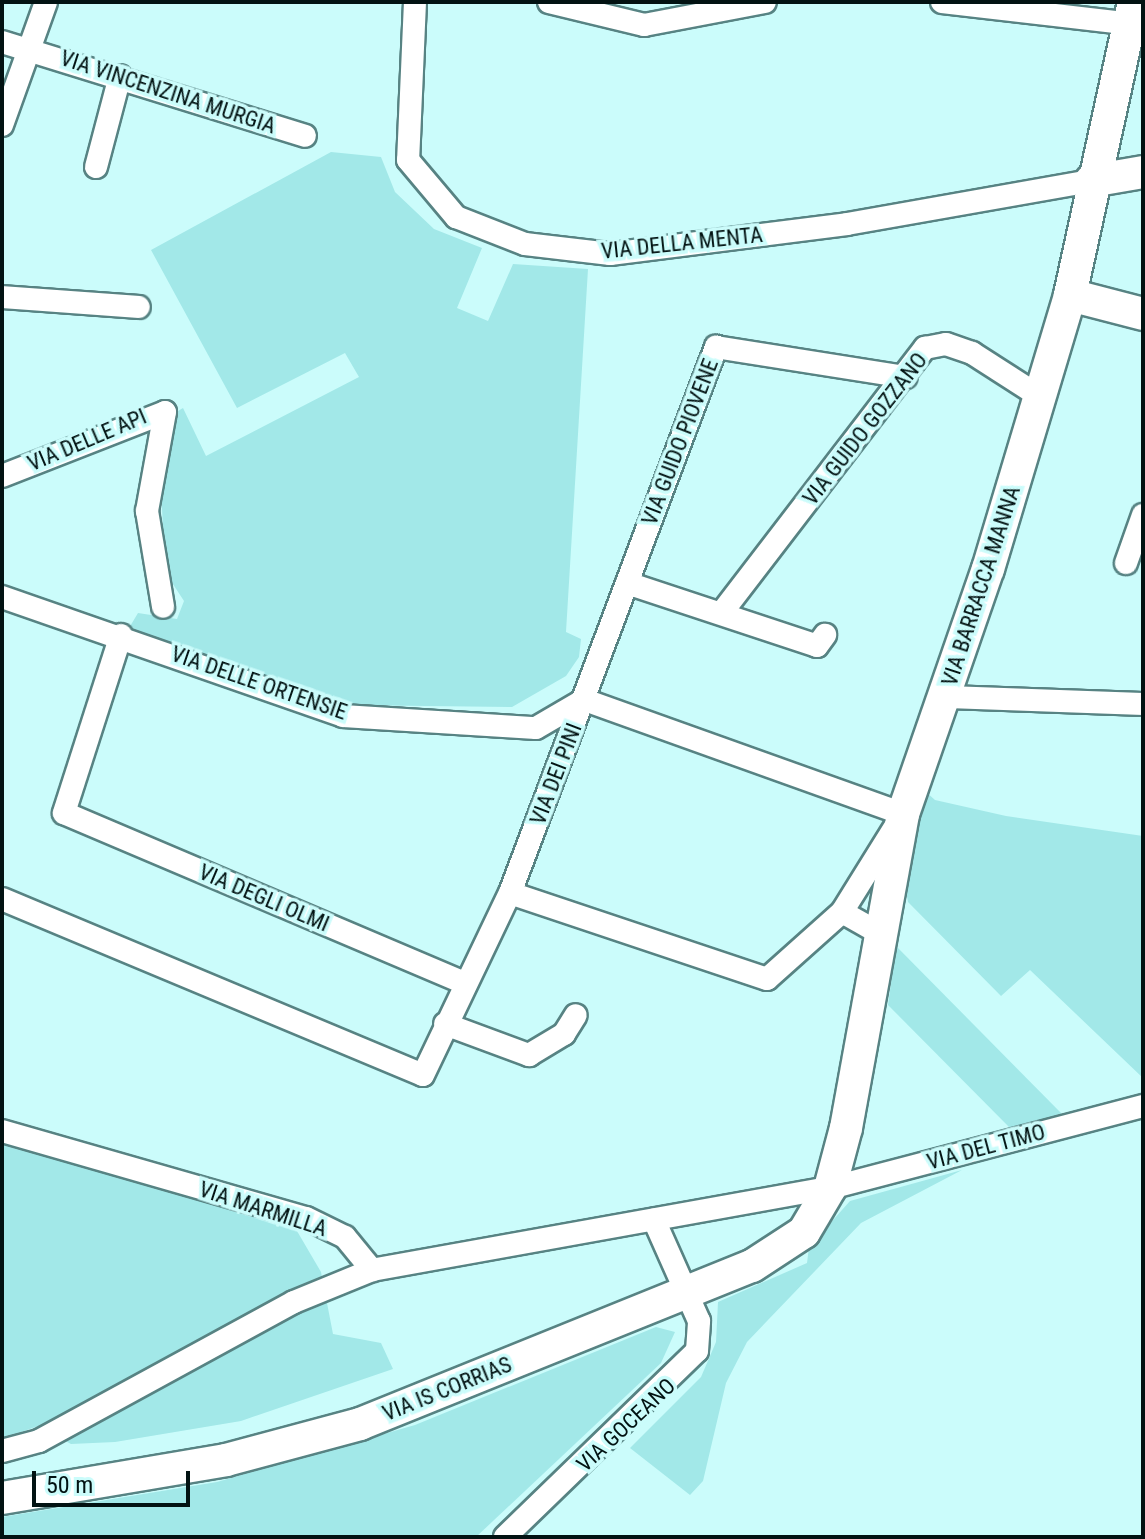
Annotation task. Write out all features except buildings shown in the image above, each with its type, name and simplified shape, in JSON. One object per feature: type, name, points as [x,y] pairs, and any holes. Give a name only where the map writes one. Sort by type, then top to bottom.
[{"type":"street","points":[[2,125],[46,2]]},
{"type":"street","name":"VIA DELLA MENTA","points":[[415,2],[408,160],[456,217],[525,244],[610,254],[847,224],[1143,172]]},
{"type":"street","points":[[549,2],[644,25],[765,2]]},
{"type":"street","points":[[942,2],[1129,13]]},
{"type":"street","name":"VIA BARRACCA MANNA","points":[[832,1180],[903,814],[945,697],[1042,398],[1070,295],[1091,181],[1129,13]]},
{"type":"street","name":"VIA VINCENZINA MURGIA","points":[[2,42],[31,47],[305,136]]},
{"type":"street","points":[[96,167],[120,76]]},
{"type":"street","points":[[1070,295],[1143,314]]},
{"type":"street","points":[[2,297],[139,307]]},
{"type":"street","name":"VIA GUIDO GOZZANO","points":[[723,611],[906,377],[925,348],[946,344],[1042,398]]},
{"type":"street","name":"VIA GUIDO PIOVENE","points":[[627,583],[716,347],[906,377]]},
{"type":"street","name":"VIA DELLE API","points":[[2,476],[165,412],[147,511],[163,607]]},
{"type":"street","points":[[1126,563],[1143,515]]},
{"type":"street","points":[[584,700],[627,583],[723,611],[817,646],[825,635]]},
{"type":"street","name":"VIA DELLE ORTENSIE","points":[[2,597],[121,635],[343,716],[536,728],[584,700]]},
{"type":"street","name":"VIA DEGLI OLMI","points":[[121,635],[64,813],[465,983]]},
{"type":"street","points":[[945,697],[1143,704]]},
{"type":"street","name":"VIA DEI PINI","points":[[445,1024],[510,893],[584,700],[903,814]]},
{"type":"street","points":[[510,893],[767,979],[842,912],[903,814]]},
{"type":"street","points":[[2,899],[423,1075],[445,1024],[529,1055],[564,1034],[576,1015]]},
{"type":"street","points":[[842,912],[881,934]]},
{"type":"street","name":"VIA DEL TIMO","points":[[832,1180],[1143,1106]]},
{"type":"street","name":"VIA MARMILLA","points":[[2,1131],[306,1218],[345,1237],[372,1270]]},
{"type":"street","points":[[2,1451],[39,1441],[294,1302],[372,1270],[654,1220],[832,1180]]},
{"type":"street","name":"VIA IS CORRIAS","points":[[2,1498],[296,1444],[685,1294],[790,1245],[832,1180]]},
{"type":"street","points":[[654,1220],[685,1294]]},
{"type":"street","name":"VIA GOCEANO","points":[[505,1537],[679,1376],[700,1337],[685,1294]]},
{"type":"shaded area","points":[[331,152],[381,157],[395,192],[434,229],[482,248],[457,308],[488,321],[513,264],[588,269],[566,632],[581,639],[579,657],[566,676],[512,707],[343,705],[129,628],[138,613],[177,619],[184,601],[165,572],[158,423],[183,408],[206,456],[359,377],[345,353],[237,408],[151,250]]},
{"type":"shaded area","points":[[926,792],[935,800],[1006,816],[1143,836],[1143,1078],[1030,970],[1001,996],[908,902],[905,885]]},
{"type":"shaded area","points":[[896,946],[1063,1115],[1059,1119],[1013,1131],[888,1005]]},
{"type":"shaded area","points":[[2,1144],[182,1190],[297,1231],[321,1272],[333,1334],[381,1343],[393,1369],[241,1421],[115,1442],[71,1444],[38,1426],[2,1439]]},
{"type":"shaded area","points":[[962,1170],[861,1223],[747,1342],[726,1383],[703,1481],[690,1495],[630,1448],[701,1377],[716,1342],[718,1302],[807,1263],[809,1247],[850,1201]]},
{"type":"shaded area","points":[[656,1327],[675,1332],[661,1363],[476,1537],[2,1537],[2,1517],[217,1482],[415,1425]]}]
